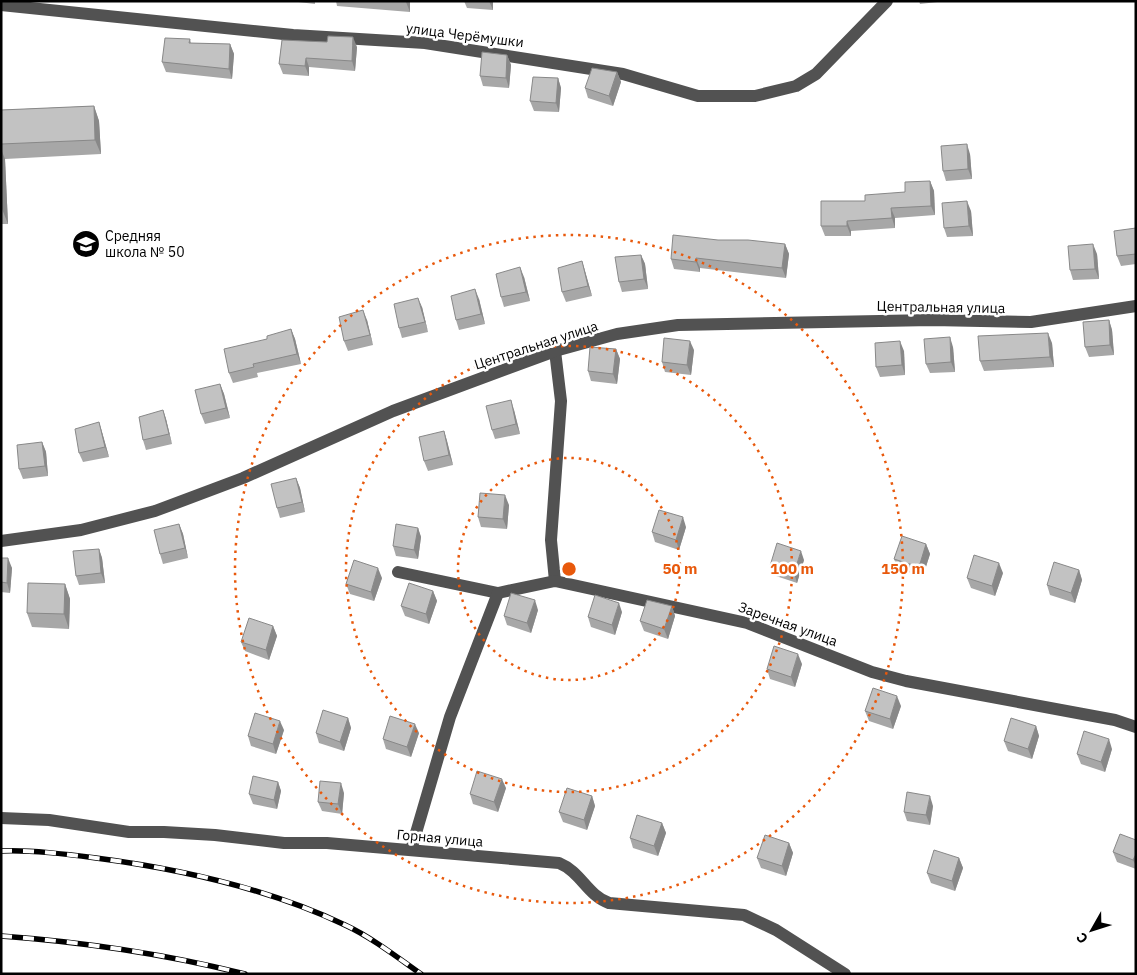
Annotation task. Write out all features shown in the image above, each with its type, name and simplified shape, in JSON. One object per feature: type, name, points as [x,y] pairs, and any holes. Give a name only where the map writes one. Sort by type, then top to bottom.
[{"type":"street","name":"улица Черёмушки","points":[[1,5],[293,35],[425,43],[623,74],[698,96],[755,96],[796,86],[816,74],[887,1]]},
{"type":"street","name":"Центральная улица","points":[[1,541],[82,530],[155,511],[243,478],[393,411],[555,351],[617,334],[678,325],[932,320],[1031,322],[1136,306]]},
{"type":"street","points":[[555,351],[561,401],[551,540],[555,582]]},
{"type":"street","name":"Заречная улица","points":[[398,572],[498,593],[555,582],[747,623],[872,672],[906,681],[1115,720],[1136,728]]},
{"type":"street","points":[[411,850],[450,717],[498,593]]},
{"type":"street","name":"Горная улица","points":[[1,818],[49,820],[129,832],[164,832],[284,843],[326,843],[559,863],[568,867],[581,879],[597,899],[608,903],[744,915],[776,930],[845,974]]},
{"type":"building","points":[[328,36],[353,37],[352,61],[306,58],[305,66],[279,64],[282,40],[327,42]]},
{"type":"building","points":[[165,38],[190,39],[189,43],[230,44],[229,69],[162,62]]},
{"type":"building","points":[[482,52],[507,55],[506,78],[480,76]]},
{"type":"building","points":[[592,68],[617,72],[609,96],[585,88]]},
{"type":"building","points":[[533,77],[558,78],[556,103],[530,101]]},
{"type":"building","points":[[94,106],[95,140],[1,144],[1,110]]},
{"type":"building","points":[[967,144],[968,169],[943,171],[941,146]]},
{"type":"building","points":[[930,181],[931,206],[891,208],[892,218],[847,221],[847,226],[821,226],[821,201],[865,201],[865,195],[905,192],[905,182]]},
{"type":"building","points":[[967,201],[969,226],[944,228],[942,203]]},
{"type":"building","points":[[1136,228],[1136,254],[1117,256],[1114,231]]},
{"type":"building","points":[[673,235],[785,244],[782,268],[696,258],[696,262],[671,259]]},
{"type":"building","points":[[1093,244],[1095,269],[1070,270],[1068,246]]},
{"type":"building","points":[[641,255],[644,279],[619,282],[615,257]]},
{"type":"building","points":[[582,261],[588,286],[562,292],[558,268]]},
{"type":"building","points":[[520,267],[526,292],[501,297],[496,274]]},
{"type":"building","points":[[475,289],[481,314],[456,320],[451,296]]},
{"type":"building","points":[[418,298],[425,322],[399,328],[394,304]]},
{"type":"building","points":[[363,310],[370,335],[344,341],[339,317]]},
{"type":"building","points":[[1109,320],[1110,345],[1085,347],[1083,322]]},
{"type":"building","points":[[291,329],[297,354],[253,364],[254,367],[229,373],[224,349],[267,339],[267,336]]},
{"type":"building","points":[[1048,333],[1050,357],[980,361],[978,336]]},
{"type":"building","points":[[950,337],[951,362],[926,364],[924,339]]},
{"type":"building","points":[[664,338],[690,341],[687,365],[662,362]]},
{"type":"building","points":[[900,341],[902,365],[876,367],[875,343]]},
{"type":"building","points":[[590,347],[616,349],[613,374],[588,371]]},
{"type":"building","points":[[220,384],[226,408],[201,414],[195,390]]},
{"type":"building","points":[[511,400],[516,424],[492,430],[486,406]]},
{"type":"building","points":[[163,410],[169,434],[143,440],[139,417]]},
{"type":"building","points":[[99,422],[105,447],[79,453],[75,429]]},
{"type":"building","points":[[444,431],[449,455],[424,461],[419,437]]},
{"type":"building","points":[[42,442],[45,466],[19,469],[17,445]]},
{"type":"building","points":[[296,478],[302,502],[277,508],[271,484]]},
{"type":"building","points":[[480,493],[505,495],[503,519],[478,517]]},
{"type":"building","points":[[659,510],[683,517],[676,540],[652,532]]},
{"type":"building","points":[[179,524],[185,548],[160,554],[154,530]]},
{"type":"building","points":[[396,524],[418,528],[414,550],[393,546]]},
{"type":"building","points":[[902,536],[926,544],[919,567],[894,559]]},
{"type":"building","points":[[777,543],[801,551],[794,573],[770,566]]},
{"type":"building","points":[[99,549],[101,573],[76,576],[73,551]]},
{"type":"building","points":[[974,555],[999,563],[992,586],[967,578]]},
{"type":"building","points":[[1,558],[8,558],[7,583],[1,582]]},
{"type":"building","points":[[354,560],[378,568],[371,592],[346,584]]},
{"type":"building","points":[[1054,562],[1079,570],[1071,593],[1047,585]]},
{"type":"building","points":[[28,583],[65,584],[64,614],[27,613]]},
{"type":"building","points":[[409,583],[433,591],[426,614],[401,606]]},
{"type":"building","points":[[511,593],[535,600],[527,623],[504,616]]},
{"type":"building","points":[[595,595],[619,603],[612,625],[588,617]]},
{"type":"building","points":[[647,600],[672,606],[664,629],[640,621]]},
{"type":"building","points":[[249,618],[273,626],[266,650],[241,642]]},
{"type":"building","points":[[774,646],[798,654],[791,677],[767,669]]},
{"type":"building","points":[[873,688],[897,696],[890,719],[865,711]]},
{"type":"building","points":[[323,710],[348,718],[340,742],[316,733]]},
{"type":"building","points":[[255,713],[280,721],[273,744],[248,736]]},
{"type":"building","points":[[390,716],[415,724],[407,747],[383,739]]},
{"type":"building","points":[[1011,718],[1036,726],[1028,749],[1004,741]]},
{"type":"building","points":[[1084,731],[1109,739],[1101,762],[1077,754]]},
{"type":"building","points":[[477,771],[502,779],[494,802],[470,794]]},
{"type":"building","points":[[253,776],[278,782],[274,800],[249,794]]},
{"type":"building","points":[[320,781],[341,783],[338,804],[318,802]]},
{"type":"building","points":[[567,788],[592,796],[584,820],[559,812]]},
{"type":"building","points":[[907,792],[930,796],[926,815],[904,812]]},
{"type":"building","points":[[637,815],[662,823],[654,846],[630,838]]},
{"type":"building","points":[[1120,834],[1136,840],[1136,854],[1133,860],[1113,852]]},
{"type":"building","points":[[765,835],[789,843],[782,866],[757,858]]},
{"type":"building","points":[[934,850],[959,858],[952,881],[927,873]]},
{"type":"railway","points":[[1,851],[49,853],[128,863],[192,874],[254,890],[285,900],[355,930],[421,974]]},
{"type":"railway","points":[[1,936],[124,950],[185,960],[245,974]]},
{"type":"place","name":"Средняя школа № 50","points":[[86,244]]}]
